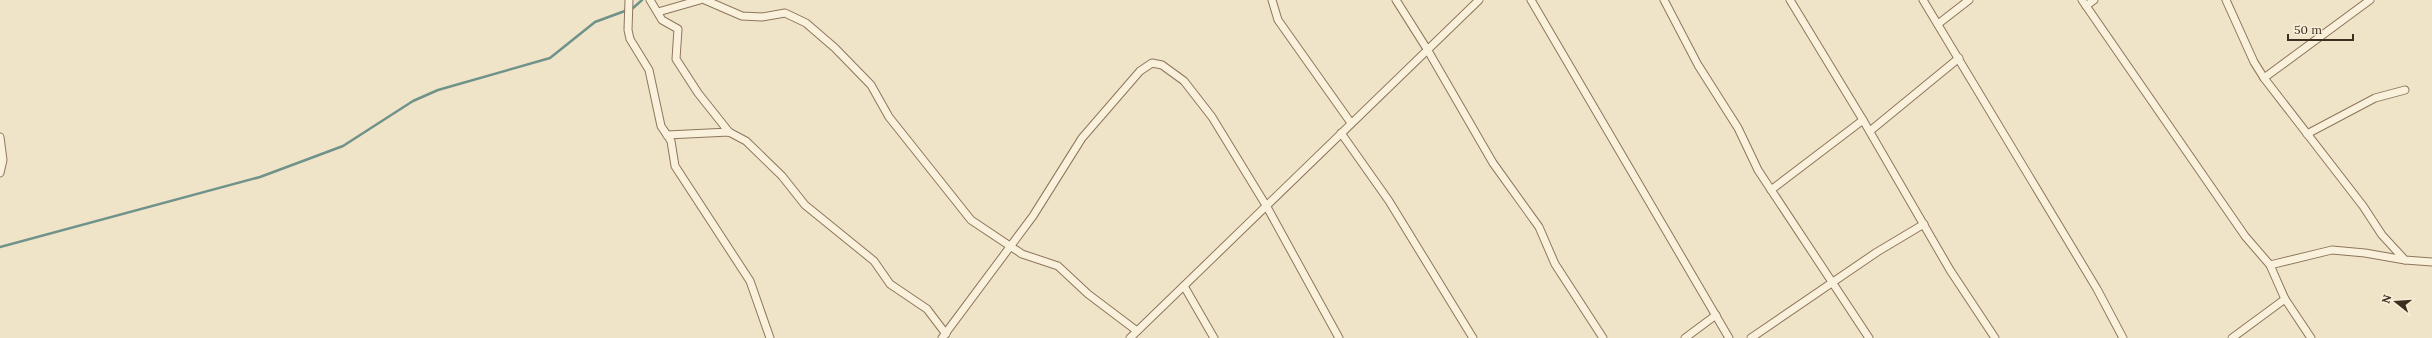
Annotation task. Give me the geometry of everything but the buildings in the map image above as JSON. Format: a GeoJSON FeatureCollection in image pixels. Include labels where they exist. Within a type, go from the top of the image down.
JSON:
{"type":"FeatureCollection","features":[{"type":"Feature","properties":{"kind":"street"},"geometry":{"type":"LineString","coordinates":[[629,0],[628,30],[630,39],[647,66],[661,126],[671,141],[677,170],[750,281],[770,338]]}},
{"type":"Feature","properties":{"kind":"street"},"geometry":{"type":"LineString","coordinates":[[650,0],[662,20],[678,29],[676,59],[698,93],[729,132],[746,141],[782,176],[805,205],[869,256],[890,284],[927,309],[944,336],[1011,248],[1082,138],[1140,71],[1152,63],[1162,65],[1190,88],[1212,117],[1267,207],[1339,338]]}},
{"type":"Feature","properties":{"kind":"street"},"geometry":{"type":"LineString","coordinates":[[658,12],[700,0]]}},
{"type":"Feature","properties":{"kind":"street"},"geometry":{"type":"LineString","coordinates":[[705,0],[742,16],[762,17],[785,13],[806,23],[835,48],[871,85],[889,117],[971,220],[1011,248],[1026,256],[1058,266],[1088,294],[1137,331]]}},
{"type":"Feature","properties":{"kind":"street"},"geometry":{"type":"LineString","coordinates":[[1272,0],[1278,20],[1351,123]]}},
{"type":"Feature","properties":{"kind":"street"},"geometry":{"type":"LineString","coordinates":[[1396,0],[1427,48],[1493,163],[1539,227],[1555,264],[1603,338]]}},
{"type":"Feature","properties":{"kind":"street"},"geometry":{"type":"LineString","coordinates":[[1130,338],[1267,207],[1427,48],[1479,0]]}},
{"type":"Feature","properties":{"kind":"street"},"geometry":{"type":"LineString","coordinates":[[1532,0],[1729,338]]}},
{"type":"Feature","properties":{"kind":"street"},"geometry":{"type":"LineString","coordinates":[[1664,0],[1695,60],[1738,128],[1752,160],[1770,190],[1869,338]]}},
{"type":"Feature","properties":{"kind":"street"},"geometry":{"type":"LineString","coordinates":[[1790,0],[1870,131],[1924,224],[1995,338]]}},
{"type":"Feature","properties":{"kind":"street"},"geometry":{"type":"LineString","coordinates":[[1923,0],[2093,282],[2123,338]]}},
{"type":"Feature","properties":{"kind":"street"},"geometry":{"type":"LineString","coordinates":[[1938,24],[1969,0]]}},
{"type":"Feature","properties":{"kind":"street"},"geometry":{"type":"LineString","coordinates":[[2094,0],[2084,3],[2245,236],[2270,265],[2285,299],[2311,338]]}},
{"type":"Feature","properties":{"kind":"street"},"geometry":{"type":"LineString","coordinates":[[2226,0],[2254,62],[2264,78],[2363,206],[2385,239],[2405,260]]}},
{"type":"Feature","properties":{"kind":"street"},"geometry":{"type":"LineString","coordinates":[[2264,78],[2370,0]]}},
{"type":"Feature","properties":{"kind":"street"},"geometry":{"type":"LineString","coordinates":[[1870,131],[1959,58]]}},
{"type":"Feature","properties":{"kind":"street"},"geometry":{"type":"LineString","coordinates":[[2307,134],[2375,98],[2405,90]]}},
{"type":"Feature","properties":{"kind":"street"},"geometry":{"type":"LineString","coordinates":[[1770,190],[1863,120]]}},
{"type":"Feature","properties":{"kind":"street"},"geometry":{"type":"LineString","coordinates":[[667,135],[729,132]]}},
{"type":"Feature","properties":{"kind":"street"},"geometry":{"type":"LineString","coordinates":[[1341,133],[1389,201],[1473,338]]}},
{"type":"Feature","properties":{"kind":"street"},"geometry":{"type":"LineString","coordinates":[[0,138],[3,160],[0,173]]}},
{"type":"Feature","properties":{"kind":"street"},"geometry":{"type":"LineString","coordinates":[[1751,338],[1878,252],[1924,224]]}},
{"type":"Feature","properties":{"kind":"street"},"geometry":{"type":"LineString","coordinates":[[2270,265],[2332,250],[2365,253],[2405,260],[2432,262]]}},
{"type":"Feature","properties":{"kind":"street"},"geometry":{"type":"LineString","coordinates":[[1184,286],[1214,338]]}},
{"type":"Feature","properties":{"kind":"street"},"geometry":{"type":"LineString","coordinates":[[2232,338],[2285,299]]}},
{"type":"Feature","properties":{"kind":"street"},"geometry":{"type":"LineString","coordinates":[[1684,338],[1716,315]]}},
{"type":"Feature","properties":{"kind":"waterway"},"geometry":{"type":"LineString","coordinates":[[0,247],[260,177],[343,146],[413,101],[438,90],[550,58],[595,22],[633,8],[642,0]]}}]}
